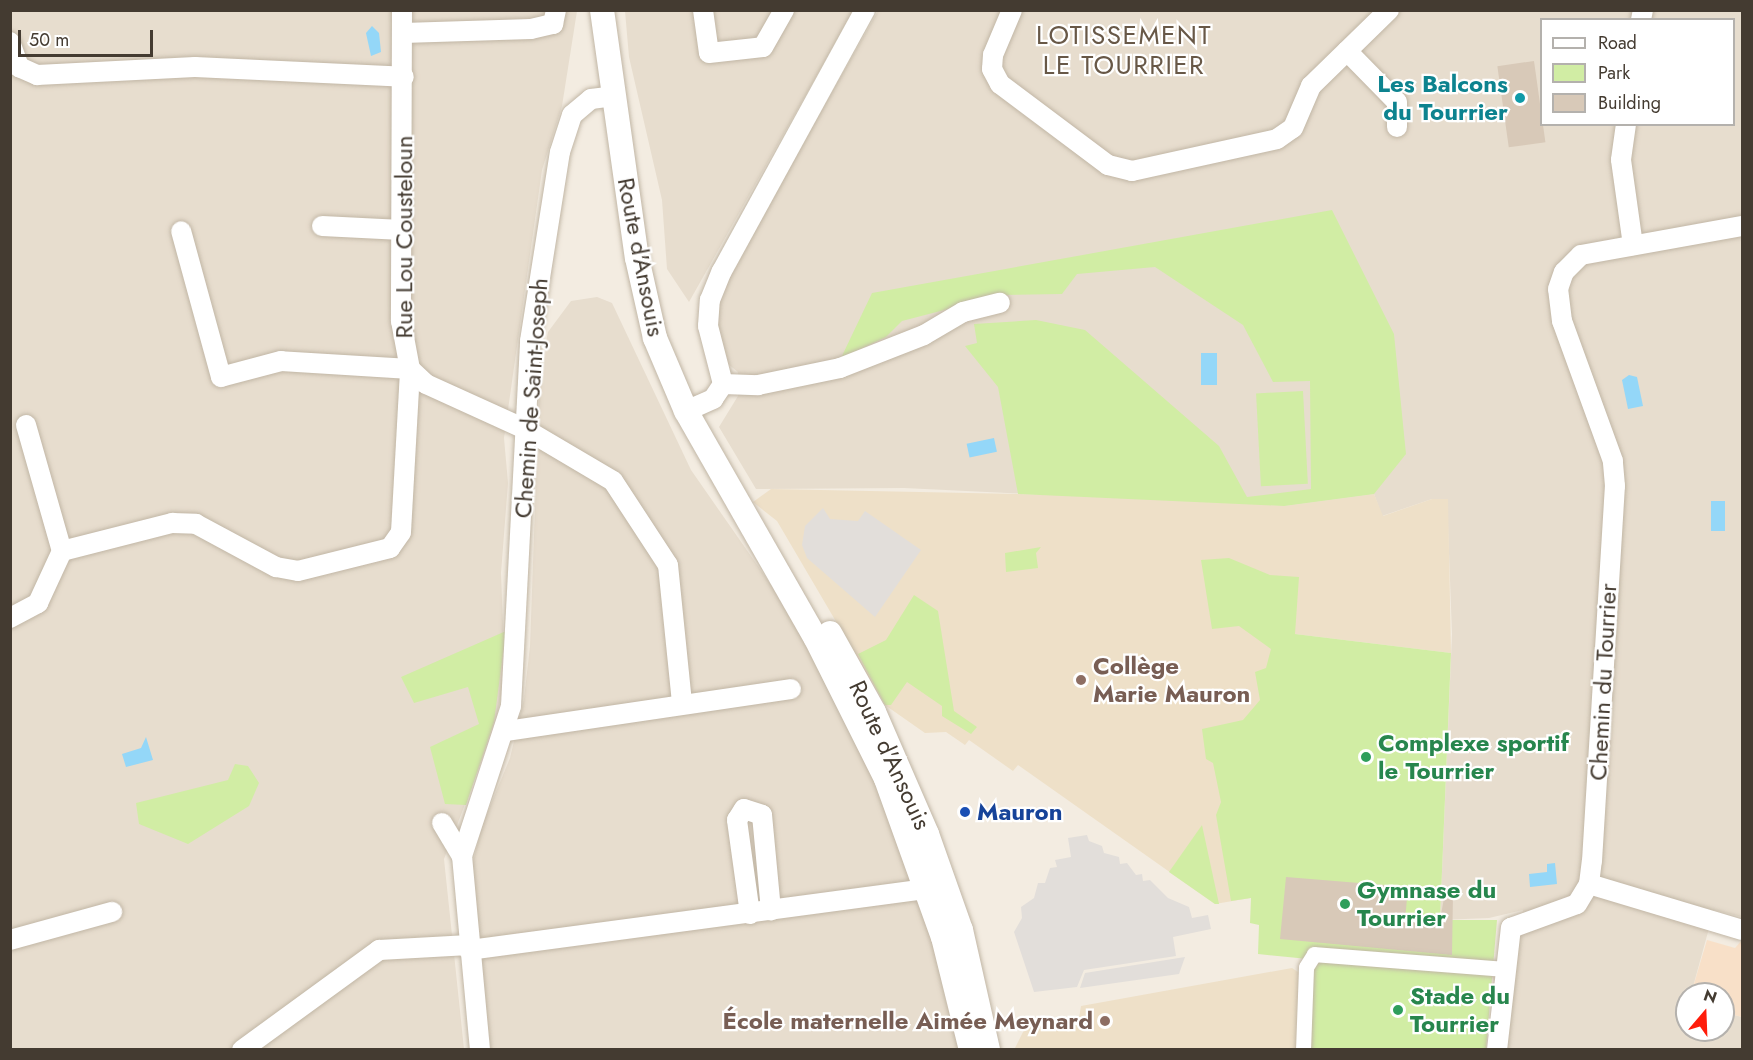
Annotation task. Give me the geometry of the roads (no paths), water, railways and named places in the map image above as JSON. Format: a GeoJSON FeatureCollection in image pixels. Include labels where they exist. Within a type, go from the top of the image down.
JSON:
{"type":"FeatureCollection","features":[{"type":"Feature","properties":{"kind":"street","name":"Rue Lou Cousteloun"},"geometry":{"type":"LineString","coordinates":[[402,10],[404,77],[401,321],[410,369],[426,384],[525,429],[613,481],[668,565],[682,704]]}},
{"type":"Feature","properties":{"kind":"street"},"geometry":{"type":"LineString","coordinates":[[403,33],[531,29],[553,24],[556,10]]}},
{"type":"Feature","properties":{"kind":"street","name":"Route d'Ansouis"},"geometry":{"type":"LineString","coordinates":[[602,10],[645,300],[655,338],[686,411],[893,774],[961,930],[988,1050]]}},
{"type":"Feature","properties":{"kind":"street"},"geometry":{"type":"LineString","coordinates":[[703,10],[710,53],[763,47],[784,10]]}},
{"type":"Feature","properties":{"kind":"street"},"geometry":{"type":"LineString","coordinates":[[686,411],[713,399],[723,384],[708,326],[710,300],[865,10]]}},
{"type":"Feature","properties":{"kind":"street"},"geometry":{"type":"LineString","coordinates":[[1012,10],[993,55],[992,69],[1000,84],[1108,165],[1132,171],[1277,139],[1293,128],[1311,86],[1389,10]]}},
{"type":"Feature","properties":{"kind":"street"},"geometry":{"type":"LineString","coordinates":[[10,42],[20,67],[38,75],[195,67],[404,77]]}},
{"type":"Feature","properties":{"kind":"street"},"geometry":{"type":"LineString","coordinates":[[1347,51],[1397,102],[1397,127]]}},
{"type":"Feature","properties":{"kind":"street","name":"Chemin de Saint-Joseph"},"geometry":{"type":"LineString","coordinates":[[462,856],[507,731],[518,629],[530,341],[560,152],[579,106],[614,96]]}},
{"type":"Feature","properties":{"kind":"street"},"geometry":{"type":"LineString","coordinates":[[1626,126],[1621,160],[1633,246],[1743,226]]}},
{"type":"Feature","properties":{"kind":"street"},"geometry":{"type":"LineString","coordinates":[[322,226],[402,230]]}},
{"type":"Feature","properties":{"kind":"street"},"geometry":{"type":"LineString","coordinates":[[62,551],[172,523],[196,524],[276,567],[298,571],[390,548],[403,523],[410,369],[281,361],[221,378],[181,231]]}},
{"type":"Feature","properties":{"kind":"street","name":"Chemin du Tourrier"},"geometry":{"type":"LineString","coordinates":[[1589,884],[1615,486],[1613,461],[1562,321],[1558,289],[1564,272],[1581,255],[1633,246]]}},
{"type":"Feature","properties":{"kind":"street"},"geometry":{"type":"LineString","coordinates":[[723,384],[758,386],[840,368],[924,335],[963,312],[1000,303]]}},
{"type":"Feature","properties":{"kind":"street"},"geometry":{"type":"LineString","coordinates":[[10,618],[38,603],[62,551],[26,425]]}},
{"type":"Feature","properties":{"kind":"street"},"geometry":{"type":"LineString","coordinates":[[507,731],[791,689]]}},
{"type":"Feature","properties":{"kind":"street","name":"Route d'Ansouis"},"geometry":{"type":"LineString","coordinates":[[893,774],[928,889],[971,1050]]}},
{"type":"Feature","properties":{"kind":"street"},"geometry":{"type":"LineString","coordinates":[[750,914],[737,820],[744,809],[762,815],[771,911]]}},
{"type":"Feature","properties":{"kind":"street"},"geometry":{"type":"LineString","coordinates":[[442,823],[462,856],[480,1050]]}},
{"type":"Feature","properties":{"kind":"street"},"geometry":{"type":"LineString","coordinates":[[1497,1050],[1504,969],[1511,928],[1577,904],[1589,884],[1743,930]]}},
{"type":"Feature","properties":{"kind":"street"},"geometry":{"type":"LineString","coordinates":[[242,1050],[379,950],[469,947],[750,914],[928,889]]}},
{"type":"Feature","properties":{"kind":"street"},"geometry":{"type":"LineString","coordinates":[[10,940],[112,912]]}},
{"type":"Feature","properties":{"kind":"street"},"geometry":{"type":"LineString","coordinates":[[1303,1050],[1306,967],[1314,954],[1504,969]]}},
{"type":"Feature","properties":{"kind":"water"},"geometry":{"type":"Polygon","coordinates":[[[372,26],[379,33],[381,52],[371,56],[366,33],[372,26]]]}},
{"type":"Feature","properties":{"kind":"water"},"geometry":{"type":"Polygon","coordinates":[[[1201,353],[1217,353],[1217,385],[1201,385],[1201,353]]]}},
{"type":"Feature","properties":{"kind":"water"},"geometry":{"type":"Polygon","coordinates":[[[1629,375],[1637,377],[1643,406],[1628,409],[1622,380],[1629,375]]]}},
{"type":"Feature","properties":{"kind":"water"},"geometry":{"type":"Polygon","coordinates":[[[994,438],[997,452],[970,458],[967,444],[994,438]]]}},
{"type":"Feature","properties":{"kind":"water"},"geometry":{"type":"Polygon","coordinates":[[[1711,501],[1725,501],[1725,531],[1711,531],[1711,501]]]}},
{"type":"Feature","properties":{"kind":"water"},"geometry":{"type":"Polygon","coordinates":[[[146,737],[153,760],[126,767],[122,754],[141,748],[146,737]]]}},
{"type":"Feature","properties":{"kind":"water"},"geometry":{"type":"Polygon","coordinates":[[[1555,863],[1557,884],[1530,887],[1529,874],[1547,872],[1547,864],[1555,863]]]}},
{"type":"Feature","properties":{"kind":"place","name":"Les Balcons du Tourrier"},"geometry":{"type":"Point","coordinates":[1520,98]}},
{"type":"Feature","properties":{"kind":"place","name":"Collège Marie Mauron"},"geometry":{"type":"Point","coordinates":[1081,680]}},
{"type":"Feature","properties":{"kind":"place","name":"Complexe sportif le Tourrier"},"geometry":{"type":"Point","coordinates":[1366,757]}},
{"type":"Feature","properties":{"kind":"place","name":"Mauron"},"geometry":{"type":"Point","coordinates":[965,812]}},
{"type":"Feature","properties":{"kind":"place","name":"Gymnase du Tourrier"},"geometry":{"type":"Point","coordinates":[1345,904]}},
{"type":"Feature","properties":{"kind":"place","name":"Stade du Tourrier"},"geometry":{"type":"Point","coordinates":[1398,1010]}},
{"type":"Feature","properties":{"kind":"place","name":"École maternelle Aimée Meynard"},"geometry":{"type":"Point","coordinates":[1105,1021]}},
{"type":"Feature","properties":{"kind":"district","name":"LOTISSEMENT LE TOURRIER"},"geometry":{"type":"Point","coordinates":[1124,51]}}]}
